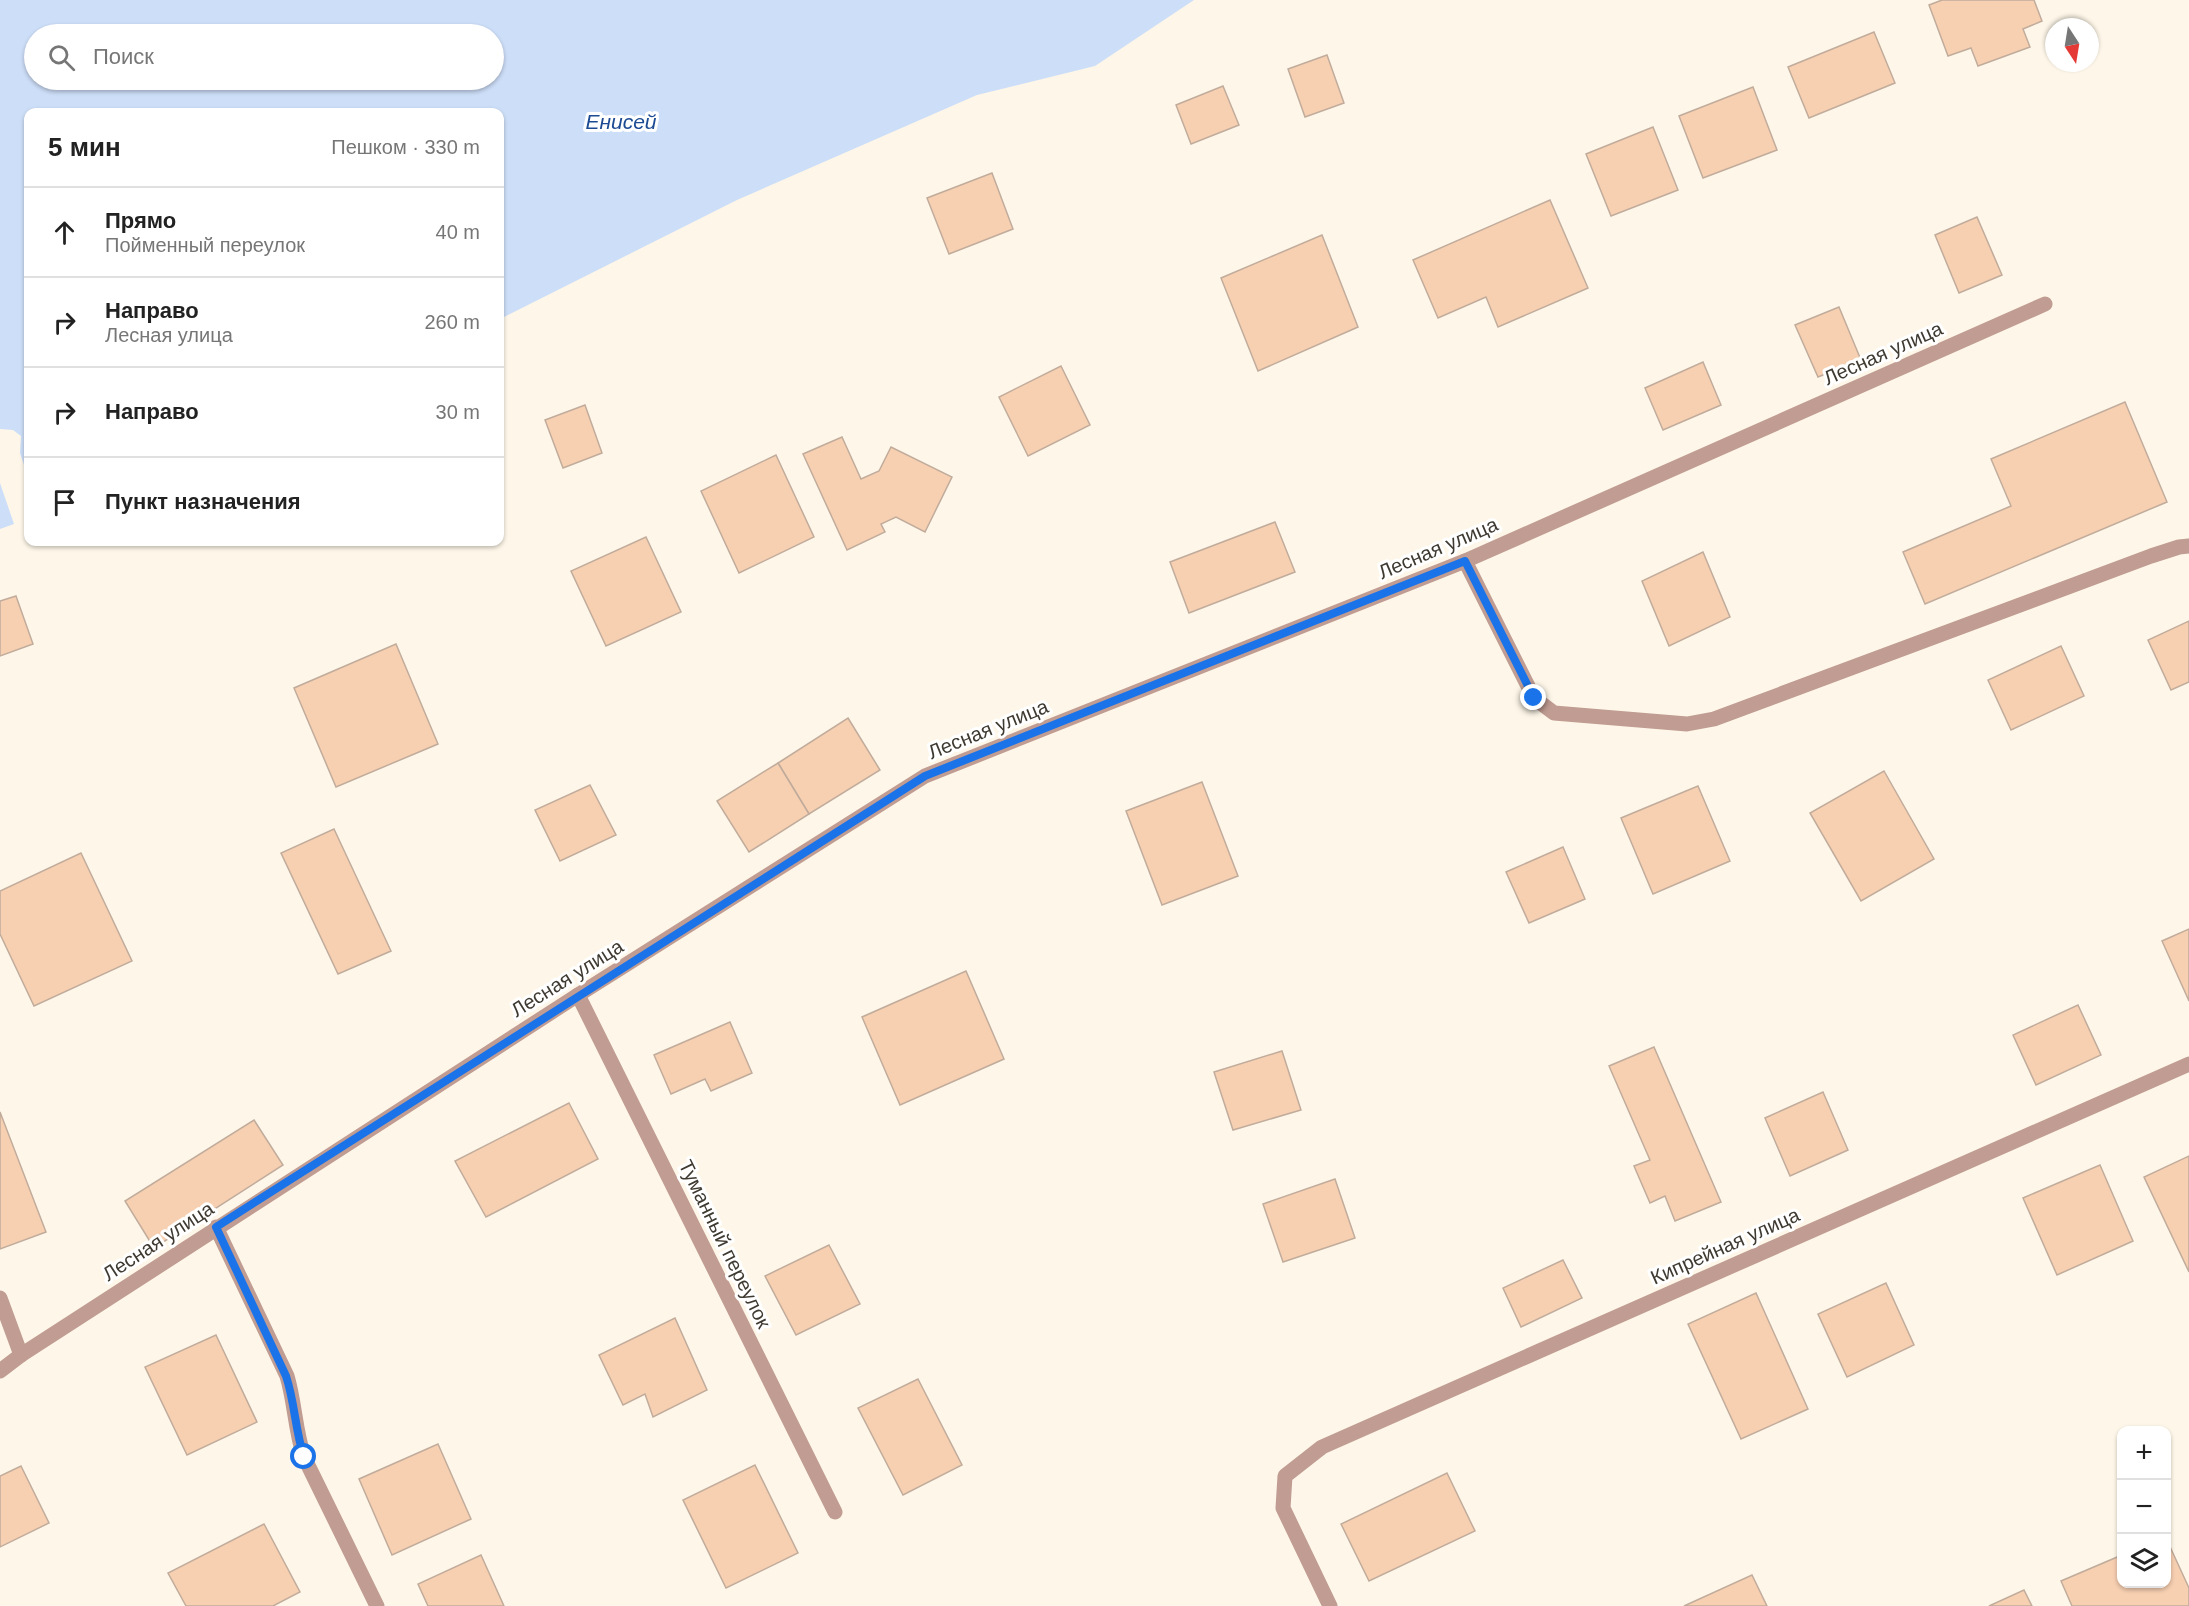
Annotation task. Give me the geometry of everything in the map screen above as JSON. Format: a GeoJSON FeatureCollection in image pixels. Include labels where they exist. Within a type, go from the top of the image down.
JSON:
{"type":"FeatureCollection","features":[{"type":"Feature","properties":{"kind":"street","name":"Лесная улица"},"geometry":{"type":"LineString","coordinates":[[0,1371],[216,1227],[925,776],[1465,561],[2045,304]]}},
{"type":"Feature","properties":{"kind":"street"},"geometry":{"type":"LineString","coordinates":[[1465,561],[1534,698],[1554,713],[1687,724],[1714,719],[2151,556],[2189,546]]}},
{"type":"Feature","properties":{"kind":"street","name":"Туманный переулок"},"geometry":{"type":"LineString","coordinates":[[578,995],[835,1512]]}},
{"type":"Feature","properties":{"kind":"street","name":"Кипрейная улица"},"geometry":{"type":"LineString","coordinates":[[1330,1606],[1283,1508],[1285,1476],[1323,1447],[2189,1064]]}},
{"type":"Feature","properties":{"kind":"street"},"geometry":{"type":"LineString","coordinates":[[216,1227],[286,1376],[292,1394],[297,1436],[304,1457],[377,1606]]}},
{"type":"Feature","properties":{"kind":"street"},"geometry":{"type":"LineString","coordinates":[[0,1298],[21,1355]]}},
{"type":"Feature","properties":{"kind":"water","name":"Енисей"},"geometry":{"type":"Polygon","coordinates":[[[0,0],[1194,0],[1095,66],[977,95],[737,200],[504,317],[504,108],[24,108],[24,465],[20,453],[21,436],[13,430],[0,429],[0,0]]]}},
{"type":"Feature","properties":{"kind":"water"},"geometry":{"type":"Polygon","coordinates":[[[0,483],[14,524],[0,529],[0,483]]]}},
{"type":"Feature","properties":{"kind":"building"},"geometry":{"type":"Polygon","coordinates":[[[1942,0],[2034,0],[2042,21],[2023,29],[2030,47],[1978,66],[1971,48],[1948,56],[1929,5],[1942,0]]]}},
{"type":"Feature","properties":{"kind":"building"},"geometry":{"type":"Polygon","coordinates":[[[1874,32],[1895,83],[1809,118],[1788,67],[1874,32]]]}},
{"type":"Feature","properties":{"kind":"building"},"geometry":{"type":"Polygon","coordinates":[[[1327,55],[1344,103],[1305,117],[1288,69],[1327,55]]]}},
{"type":"Feature","properties":{"kind":"building"},"geometry":{"type":"Polygon","coordinates":[[[1223,86],[1239,125],[1191,144],[1176,105],[1223,86]]]}},
{"type":"Feature","properties":{"kind":"building"},"geometry":{"type":"Polygon","coordinates":[[[1753,87],[1777,150],[1703,178],[1679,116],[1753,87]]]}},
{"type":"Feature","properties":{"kind":"building"},"geometry":{"type":"Polygon","coordinates":[[[1653,127],[1678,190],[1611,216],[1586,154],[1653,127]]]}},
{"type":"Feature","properties":{"kind":"building"},"geometry":{"type":"Polygon","coordinates":[[[992,173],[1013,229],[949,254],[927,198],[992,173]]]}},
{"type":"Feature","properties":{"kind":"building"},"geometry":{"type":"Polygon","coordinates":[[[1550,200],[1588,288],[1498,327],[1486,297],[1438,318],[1413,260],[1550,200]]]}},
{"type":"Feature","properties":{"kind":"building"},"geometry":{"type":"Polygon","coordinates":[[[1977,217],[2002,275],[1959,293],[1935,235],[1977,217]]]}},
{"type":"Feature","properties":{"kind":"building"},"geometry":{"type":"Polygon","coordinates":[[[1322,235],[1358,327],[1258,371],[1221,278],[1322,235]]]}},
{"type":"Feature","properties":{"kind":"building"},"geometry":{"type":"Polygon","coordinates":[[[1839,307],[1861,360],[1818,377],[1795,325],[1839,307]]]}},
{"type":"Feature","properties":{"kind":"building"},"geometry":{"type":"Polygon","coordinates":[[[1703,362],[1721,405],[1663,430],[1645,388],[1703,362]]]}},
{"type":"Feature","properties":{"kind":"building"},"geometry":{"type":"Polygon","coordinates":[[[1061,366],[1090,425],[1028,456],[999,397],[1061,366]]]}},
{"type":"Feature","properties":{"kind":"building"},"geometry":{"type":"Polygon","coordinates":[[[2125,402],[2167,502],[1925,604],[1903,552],[2011,506],[1991,459],[2125,402]]]}},
{"type":"Feature","properties":{"kind":"building"},"geometry":{"type":"Polygon","coordinates":[[[585,405],[602,453],[563,468],[545,420],[585,405]]]}},
{"type":"Feature","properties":{"kind":"building"},"geometry":{"type":"Polygon","coordinates":[[[842,437],[861,479],[879,471],[891,447],[952,477],[925,532],[896,517],[881,524],[885,532],[847,550],[803,454],[842,437]]]}},
{"type":"Feature","properties":{"kind":"building"},"geometry":{"type":"Polygon","coordinates":[[[776,455],[814,537],[739,573],[701,491],[776,455]]]}},
{"type":"Feature","properties":{"kind":"building"},"geometry":{"type":"Polygon","coordinates":[[[1275,522],[1295,572],[1189,613],[1170,562],[1275,522]]]}},
{"type":"Feature","properties":{"kind":"building"},"geometry":{"type":"Polygon","coordinates":[[[646,537],[681,612],[606,646],[571,571],[646,537]]]}},
{"type":"Feature","properties":{"kind":"building"},"geometry":{"type":"Polygon","coordinates":[[[1703,552],[1730,617],[1669,646],[1642,581],[1703,552]]]}},
{"type":"Feature","properties":{"kind":"building"},"geometry":{"type":"Polygon","coordinates":[[[16,596],[33,644],[0,656],[0,601],[16,596]]]}},
{"type":"Feature","properties":{"kind":"building"},"geometry":{"type":"Polygon","coordinates":[[[2189,621],[2189,682],[2171,690],[2148,640],[2189,621]]]}},
{"type":"Feature","properties":{"kind":"building"},"geometry":{"type":"Polygon","coordinates":[[[396,644],[438,744],[336,787],[294,688],[396,644]]]}},
{"type":"Feature","properties":{"kind":"building"},"geometry":{"type":"Polygon","coordinates":[[[2061,646],[2084,696],[2011,730],[1988,680],[2061,646]]]}},
{"type":"Feature","properties":{"kind":"building"},"geometry":{"type":"Polygon","coordinates":[[[848,718],[880,770],[809,814],[778,763],[848,718]]]}},
{"type":"Feature","properties":{"kind":"building"},"geometry":{"type":"Polygon","coordinates":[[[778,763],[809,814],[749,852],[717,801],[778,763]]]}},
{"type":"Feature","properties":{"kind":"building"},"geometry":{"type":"Polygon","coordinates":[[[1884,771],[1934,859],[1861,901],[1810,813],[1884,771]]]}},
{"type":"Feature","properties":{"kind":"building"},"geometry":{"type":"Polygon","coordinates":[[[1202,782],[1238,876],[1162,905],[1126,811],[1202,782]]]}},
{"type":"Feature","properties":{"kind":"building"},"geometry":{"type":"Polygon","coordinates":[[[590,785],[616,835],[560,861],[535,810],[590,785]]]}},
{"type":"Feature","properties":{"kind":"building"},"geometry":{"type":"Polygon","coordinates":[[[1698,786],[1730,861],[1653,894],[1621,818],[1698,786]]]}},
{"type":"Feature","properties":{"kind":"building"},"geometry":{"type":"Polygon","coordinates":[[[334,829],[391,951],[338,974],[281,853],[334,829]]]}},
{"type":"Feature","properties":{"kind":"building"},"geometry":{"type":"Polygon","coordinates":[[[1563,847],[1585,899],[1529,923],[1506,872],[1563,847]]]}},
{"type":"Feature","properties":{"kind":"building"},"geometry":{"type":"Polygon","coordinates":[[[81,853],[132,961],[34,1006],[0,934],[0,891],[81,853]]]}},
{"type":"Feature","properties":{"kind":"building"},"geometry":{"type":"Polygon","coordinates":[[[2189,929],[2189,1001],[2162,941],[2189,929]]]}},
{"type":"Feature","properties":{"kind":"building"},"geometry":{"type":"Polygon","coordinates":[[[966,971],[1004,1059],[900,1105],[862,1017],[966,971]]]}},
{"type":"Feature","properties":{"kind":"building"},"geometry":{"type":"Polygon","coordinates":[[[2078,1005],[2101,1055],[2036,1085],[2013,1035],[2078,1005]]]}},
{"type":"Feature","properties":{"kind":"building"},"geometry":{"type":"Polygon","coordinates":[[[730,1022],[752,1073],[711,1091],[705,1079],[671,1094],[654,1055],[730,1022]]]}},
{"type":"Feature","properties":{"kind":"building"},"geometry":{"type":"Polygon","coordinates":[[[1654,1047],[1721,1202],[1675,1221],[1665,1196],[1650,1203],[1634,1166],[1650,1160],[1609,1066],[1654,1047]]]}},
{"type":"Feature","properties":{"kind":"building"},"geometry":{"type":"Polygon","coordinates":[[[1282,1051],[1301,1110],[1233,1130],[1214,1072],[1282,1051]]]}},
{"type":"Feature","properties":{"kind":"building"},"geometry":{"type":"Polygon","coordinates":[[[1823,1092],[1848,1150],[1790,1176],[1765,1118],[1823,1092]]]}},
{"type":"Feature","properties":{"kind":"building"},"geometry":{"type":"Polygon","coordinates":[[[569,1103],[598,1159],[486,1217],[455,1161],[569,1103]]]}},
{"type":"Feature","properties":{"kind":"building"},"geometry":{"type":"Polygon","coordinates":[[[0,1112],[46,1232],[0,1249],[0,1112]]]}},
{"type":"Feature","properties":{"kind":"building"},"geometry":{"type":"Polygon","coordinates":[[[254,1120],[283,1165],[154,1248],[125,1201],[254,1120]]]}},
{"type":"Feature","properties":{"kind":"building"},"geometry":{"type":"Polygon","coordinates":[[[2189,1156],[2189,1272],[2144,1177],[2189,1156]]]}},
{"type":"Feature","properties":{"kind":"building"},"geometry":{"type":"Polygon","coordinates":[[[2100,1165],[2133,1241],[2057,1275],[2023,1198],[2100,1165]]]}},
{"type":"Feature","properties":{"kind":"building"},"geometry":{"type":"Polygon","coordinates":[[[1335,1179],[1355,1238],[1283,1262],[1263,1204],[1335,1179]]]}},
{"type":"Feature","properties":{"kind":"building"},"geometry":{"type":"Polygon","coordinates":[[[829,1245],[860,1304],[796,1335],[765,1276],[829,1245]]]}},
{"type":"Feature","properties":{"kind":"building"},"geometry":{"type":"Polygon","coordinates":[[[1563,1260],[1582,1298],[1521,1327],[1503,1288],[1563,1260]]]}},
{"type":"Feature","properties":{"kind":"building"},"geometry":{"type":"Polygon","coordinates":[[[1886,1283],[1914,1345],[1847,1377],[1818,1314],[1886,1283]]]}},
{"type":"Feature","properties":{"kind":"building"},"geometry":{"type":"Polygon","coordinates":[[[1756,1293],[1808,1409],[1741,1439],[1688,1324],[1756,1293]]]}},
{"type":"Feature","properties":{"kind":"building"},"geometry":{"type":"Polygon","coordinates":[[[675,1318],[707,1390],[653,1417],[645,1394],[623,1405],[599,1355],[675,1318]]]}},
{"type":"Feature","properties":{"kind":"building"},"geometry":{"type":"Polygon","coordinates":[[[216,1335],[257,1422],[187,1455],[145,1367],[216,1335]]]}},
{"type":"Feature","properties":{"kind":"building"},"geometry":{"type":"Polygon","coordinates":[[[918,1379],[962,1465],[903,1495],[858,1408],[918,1379]]]}},
{"type":"Feature","properties":{"kind":"building"},"geometry":{"type":"Polygon","coordinates":[[[438,1444],[471,1519],[392,1555],[359,1479],[438,1444]]]}},
{"type":"Feature","properties":{"kind":"building"},"geometry":{"type":"Polygon","coordinates":[[[755,1465],[798,1553],[726,1588],[683,1500],[755,1465]]]}},
{"type":"Feature","properties":{"kind":"building"},"geometry":{"type":"Polygon","coordinates":[[[21,1466],[49,1523],[0,1547],[0,1476],[21,1466]]]}},
{"type":"Feature","properties":{"kind":"building"},"geometry":{"type":"Polygon","coordinates":[[[1447,1473],[1475,1531],[1369,1581],[1341,1524],[1447,1473]]]}},
{"type":"Feature","properties":{"kind":"building"},"geometry":{"type":"Polygon","coordinates":[[[264,1524],[300,1592],[273,1606],[186,1606],[168,1573],[264,1524]]]}},
{"type":"Feature","properties":{"kind":"building"},"geometry":{"type":"Polygon","coordinates":[[[2171,1549],[2189,1588],[2189,1606],[2072,1606],[2061,1581],[2117,1557],[2117,1588],[2171,1588],[2171,1549]]]}},
{"type":"Feature","properties":{"kind":"building"},"geometry":{"type":"Polygon","coordinates":[[[481,1555],[504,1606],[428,1606],[418,1584],[481,1555]]]}},
{"type":"Feature","properties":{"kind":"building"},"geometry":{"type":"Polygon","coordinates":[[[1752,1575],[1767,1606],[1684,1606],[1752,1575]]]}},
{"type":"Feature","properties":{"kind":"building"},"geometry":{"type":"Polygon","coordinates":[[[2024,1590],[2032,1606],[1989,1606],[2024,1590]]]}},
{"type":"Feature","properties":{"kind":"route"},"geometry":{"type":"LineString","coordinates":[[304,1457],[297,1436],[292,1394],[286,1376],[216,1227],[925,776],[1465,561],[1534,698]]}}]}
